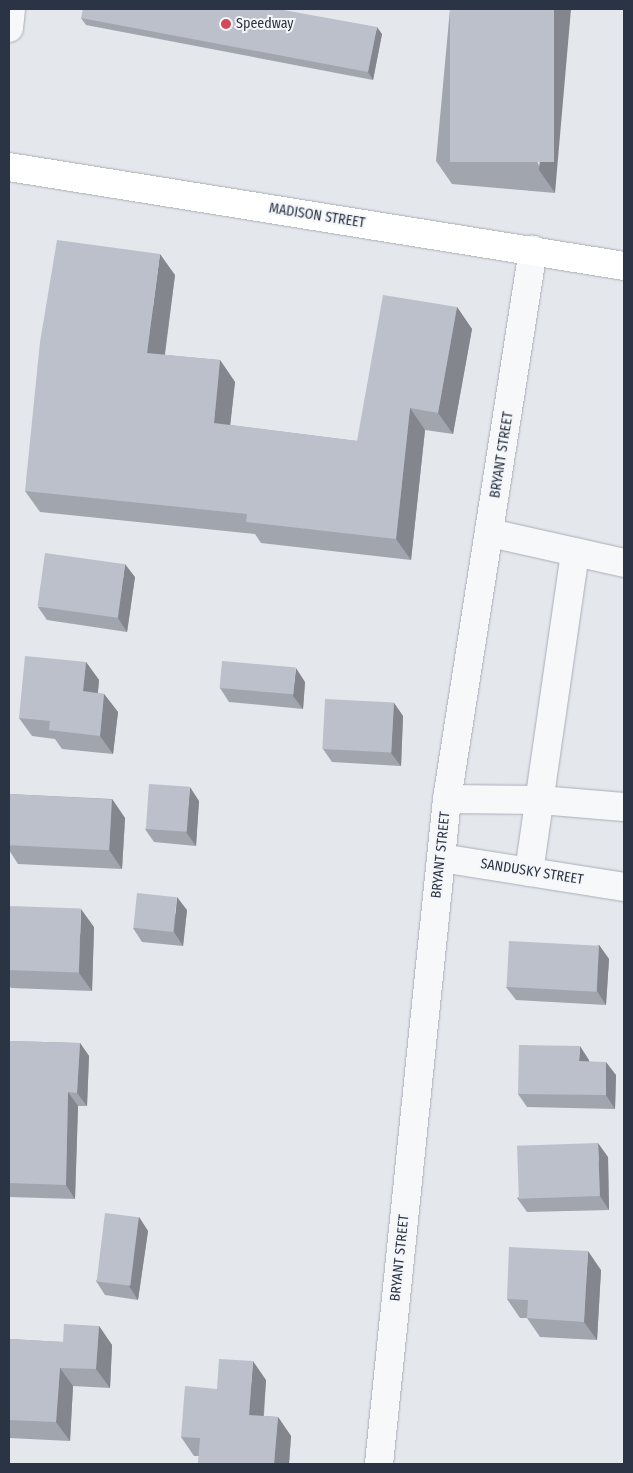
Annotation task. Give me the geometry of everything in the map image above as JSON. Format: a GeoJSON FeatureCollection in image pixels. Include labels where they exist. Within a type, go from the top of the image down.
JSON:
{"type":"FeatureCollection","features":[{"type":"Feature","properties":{"kind":"main road","name":"MADISON STREET"},"geometry":{"type":"LineString","coordinates":[[9,167],[624,266]]}},
{"type":"Feature","properties":{"kind":"street"},"geometry":{"type":"LineString","coordinates":[[9,28],[11,9]]}},
{"type":"Feature","properties":{"kind":"street","name":"BRYANT STREET"},"geometry":{"type":"LineString","coordinates":[[379,1464],[447,799],[533,250]]}},
{"type":"Feature","properties":{"kind":"street"},"geometry":{"type":"LineString","coordinates":[[490,533],[624,563]]}},
{"type":"Feature","properties":{"kind":"street"},"geometry":{"type":"LineString","coordinates":[[529,872],[576,552]]}},
{"type":"Feature","properties":{"kind":"street"},"geometry":{"type":"LineString","coordinates":[[447,799],[540,800],[624,807]]}},
{"type":"Feature","properties":{"kind":"street","name":"SANDUSKY STREET"},"geometry":{"type":"LineString","coordinates":[[441,858],[624,887]]}},
{"type":"Feature","properties":{"kind":"building"},"geometry":{"type":"Polygon","coordinates":[[[83,9],[278,9],[377,27],[368,72],[81,18],[83,9]]]}},
{"type":"Feature","properties":{"kind":"building"},"geometry":{"type":"Polygon","coordinates":[[[450,9],[554,9],[554,162],[450,162],[450,9]]]}},
{"type":"Feature","properties":{"kind":"building"},"geometry":{"type":"Polygon","coordinates":[[[57,240],[160,254],[147,353],[220,360],[214,423],[357,441],[383,295],[457,307],[438,413],[410,408],[396,539],[246,522],[247,514],[25,491],[40,342],[57,240]]]}},
{"type":"Feature","properties":{"kind":"building"},"geometry":{"type":"Polygon","coordinates":[[[45,553],[125,564],[118,618],[37,606],[45,553]]]}},
{"type":"Feature","properties":{"kind":"building"},"geometry":{"type":"Polygon","coordinates":[[[25,656],[86,662],[83,691],[104,694],[100,736],[49,730],[50,721],[19,718],[25,656]]]}},
{"type":"Feature","properties":{"kind":"building"},"geometry":{"type":"Polygon","coordinates":[[[222,661],[296,667],[293,694],[220,688],[222,661]]]}},
{"type":"Feature","properties":{"kind":"building"},"geometry":{"type":"Polygon","coordinates":[[[325,699],[394,703],[391,753],[322,749],[325,699]]]}},
{"type":"Feature","properties":{"kind":"building"},"geometry":{"type":"Polygon","coordinates":[[[149,784],[190,787],[187,832],[146,829],[149,784]]]}},
{"type":"Feature","properties":{"kind":"building"},"geometry":{"type":"Polygon","coordinates":[[[9,794],[112,799],[109,850],[9,845],[9,794]]]}},
{"type":"Feature","properties":{"kind":"building"},"geometry":{"type":"Polygon","coordinates":[[[137,893],[177,897],[173,932],[133,928],[137,893]]]}},
{"type":"Feature","properties":{"kind":"building"},"geometry":{"type":"Polygon","coordinates":[[[9,906],[81,909],[79,972],[9,970],[9,906]]]}},
{"type":"Feature","properties":{"kind":"building"},"geometry":{"type":"Polygon","coordinates":[[[509,941],[599,946],[596,992],[507,987],[509,941]]]}},
{"type":"Feature","properties":{"kind":"building"},"geometry":{"type":"Polygon","coordinates":[[[9,1041],[80,1043],[77,1093],[68,1092],[66,1185],[9,1183],[9,1041]]]}},
{"type":"Feature","properties":{"kind":"building"},"geometry":{"type":"Polygon","coordinates":[[[519,1045],[580,1046],[579,1061],[606,1062],[606,1095],[518,1094],[519,1045]]]}},
{"type":"Feature","properties":{"kind":"building"},"geometry":{"type":"Polygon","coordinates":[[[598,1143],[600,1196],[519,1199],[517,1146],[598,1143]]]}},
{"type":"Feature","properties":{"kind":"building"},"geometry":{"type":"Polygon","coordinates":[[[105,1213],[139,1217],[130,1286],[97,1281],[105,1213]]]}},
{"type":"Feature","properties":{"kind":"building"},"geometry":{"type":"Polygon","coordinates":[[[509,1247],[588,1251],[584,1322],[527,1318],[528,1300],[507,1299],[509,1247]]]}},
{"type":"Feature","properties":{"kind":"building"},"geometry":{"type":"Polygon","coordinates":[[[64,1324],[99,1326],[96,1369],[60,1368],[56,1422],[9,1420],[9,1339],[63,1342],[64,1324]]]}},
{"type":"Feature","properties":{"kind":"building"},"geometry":{"type":"Polygon","coordinates":[[[219,1359],[253,1361],[249,1415],[278,1417],[274,1464],[198,1464],[200,1438],[181,1437],[185,1386],[217,1389],[219,1359]]]}},
{"type":"Feature","properties":{"kind":"place","name":"Speedway"},"geometry":{"type":"Point","coordinates":[226,24]}}]}
